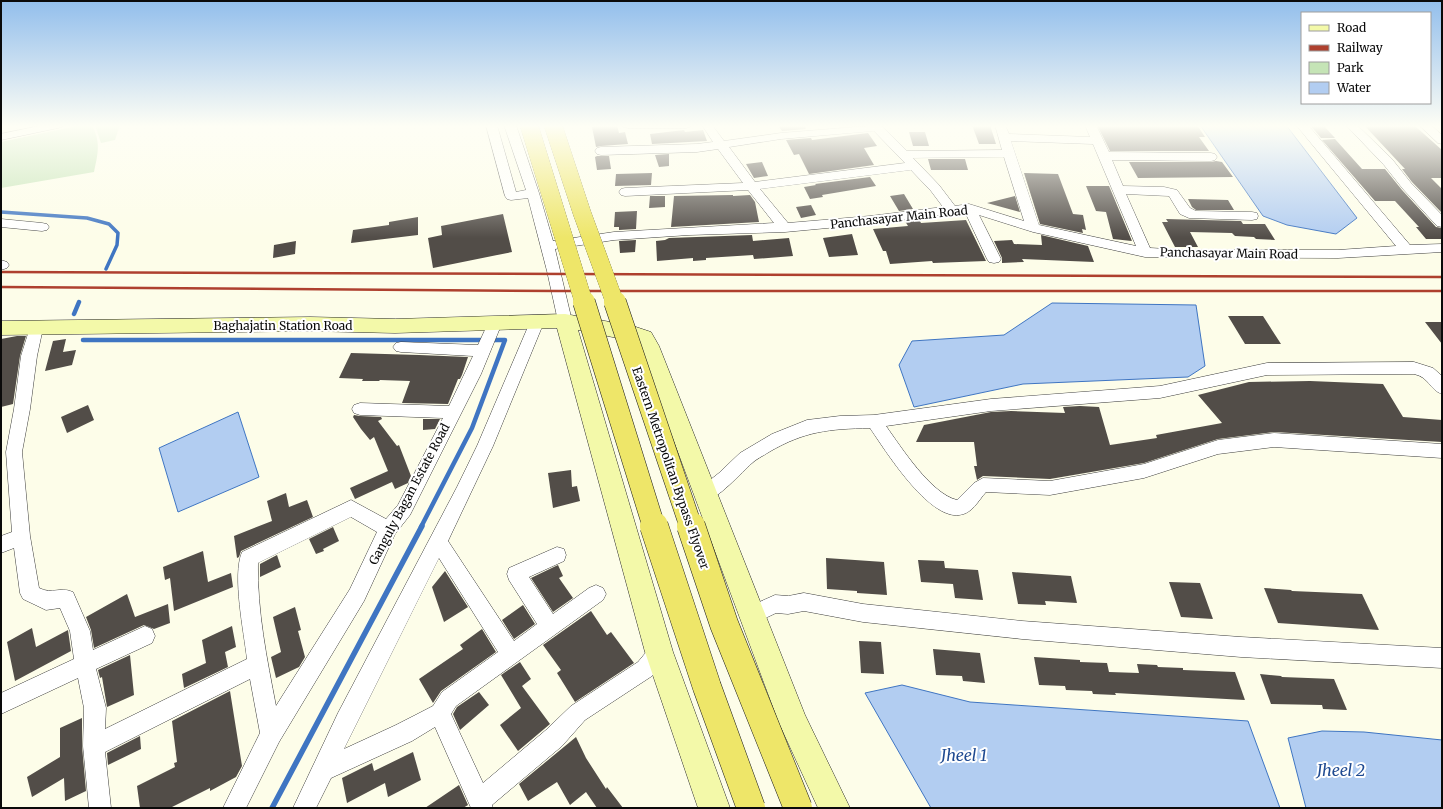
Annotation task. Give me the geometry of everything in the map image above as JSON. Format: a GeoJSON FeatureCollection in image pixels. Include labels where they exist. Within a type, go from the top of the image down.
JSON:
{"type":"FeatureCollection","features":[{"type":"Feature","properties":{"kind":"main road"},"geometry":{"type":"LineString","coordinates":[[541,163],[639,482],[705,679],[751,808]]}},
{"type":"Feature","properties":{"kind":"main road","name":"Eastern Metropolitan Bypass Flyover"},"geometry":{"type":"LineString","coordinates":[[565,163],[582,213],[609,285],[724,624],[798,808]]}},
{"type":"Feature","properties":{"kind":"street"},"geometry":{"type":"LineString","coordinates":[[502,163],[511,196],[533,193]]}},
{"type":"Feature","properties":{"kind":"street"},"geometry":{"type":"LineString","coordinates":[[523,163],[548,246],[556,275],[565,321],[659,652],[714,808]]}},
{"type":"Feature","properties":{"kind":"street"},"geometry":{"type":"LineString","coordinates":[[734,163],[785,228]]}},
{"type":"Feature","properties":{"kind":"street"},"geometry":{"type":"LineString","coordinates":[[911,163],[951,209]]}},
{"type":"Feature","properties":{"kind":"street"},"geometry":{"type":"LineString","coordinates":[[1012,163],[1033,228]]}},
{"type":"Feature","properties":{"kind":"street"},"geometry":{"type":"LineString","coordinates":[[1108,163],[1145,253]]}},
{"type":"Feature","properties":{"kind":"street"},"geometry":{"type":"LineString","coordinates":[[1333,163],[1406,250]]}},
{"type":"Feature","properties":{"kind":"street"},"geometry":{"type":"LineString","coordinates":[[1389,163],[1407,186],[1442,223]]}},
{"type":"Feature","properties":{"kind":"street"},"geometry":{"type":"LineString","coordinates":[[625,192],[752,186],[914,166]]}},
{"type":"Feature","properties":{"kind":"street"},"geometry":{"type":"LineString","coordinates":[[1118,190],[1164,191],[1173,193],[1185,211],[1194,215],[1252,216]]}},
{"type":"Feature","properties":{"kind":"street"},"geometry":{"type":"LineString","coordinates":[[969,208],[994,258]]}},
{"type":"Feature","properties":{"kind":"street","name":"Panchasayar Main Road"},"geometry":{"type":"LineString","coordinates":[[548,246],[614,236],[689,231],[785,228],[870,220],[969,208],[1033,228],[1145,253],[1338,254],[1442,248]]}},
{"type":"Feature","properties":{"kind":"street"},"geometry":{"type":"LineString","coordinates":[[1,223],[42,227]]}},
{"type":"Feature","properties":{"kind":"street","name":"Baghajatin Station Road"},"geometry":{"type":"LineString","coordinates":[[1,328],[310,324],[395,326],[488,338],[537,322],[565,321],[633,333],[644,337],[649,346],[706,493]]}},
{"type":"Feature","properties":{"kind":"street"},"geometry":{"type":"LineString","coordinates":[[304,808],[346,720],[382,654],[486,446],[537,322]]}},
{"type":"Feature","properties":{"kind":"street"},"geometry":{"type":"LineString","coordinates":[[36,328],[29,356],[22,409],[14,452],[21,536],[30,593],[46,600],[66,598],[80,631],[85,664],[95,708],[94,746],[100,808]]}},
{"type":"Feature","properties":{"kind":"street"},"geometry":{"type":"LineString","coordinates":[[401,347],[488,338]]}},
{"type":"Feature","properties":{"kind":"street","name":"Ganguly Bagan Estate Road"},"geometry":{"type":"LineString","coordinates":[[234,808],[271,734],[357,595],[388,529],[404,510],[473,374],[488,338]]}},
{"type":"Feature","properties":{"kind":"street"},"geometry":{"type":"LineString","coordinates":[[834,808],[794,723],[706,493],[725,478],[746,458],[778,439],[808,427],[840,422],[874,421],[991,405],[1160,392],[1267,369],[1414,368],[1424,370],[1433,375],[1442,388]]}},
{"type":"Feature","properties":{"kind":"street"},"geometry":{"type":"LineString","coordinates":[[360,409],[454,412]]}},
{"type":"Feature","properties":{"kind":"street"},"geometry":{"type":"LineString","coordinates":[[874,421],[917,481],[948,506],[957,508],[966,504],[977,489],[984,485],[1050,488],[1144,471],[1218,447],[1237,444],[1274,440],[1292,440],[1442,451]]}},
{"type":"Feature","properties":{"kind":"street"},"geometry":{"type":"LineString","coordinates":[[271,734],[258,664],[248,590],[249,558],[351,508],[388,529]]}},
{"type":"Feature","properties":{"kind":"street"},"geometry":{"type":"LineString","coordinates":[[1,545],[21,536]]}},
{"type":"Feature","properties":{"kind":"street"},"geometry":{"type":"LineString","coordinates":[[438,541],[511,655]]}},
{"type":"Feature","properties":{"kind":"street"},"geometry":{"type":"LineString","coordinates":[[550,627],[516,574],[557,555]]}},
{"type":"Feature","properties":{"kind":"street"},"geometry":{"type":"LineString","coordinates":[[323,770],[404,733],[440,713],[449,699],[596,594]]}},
{"type":"Feature","properties":{"kind":"street"},"geometry":{"type":"LineString","coordinates":[[753,615],[775,604],[788,605],[804,602],[886,616],[1022,630],[1241,647],[1442,658]]}},
{"type":"Feature","properties":{"kind":"street"},"geometry":{"type":"LineString","coordinates":[[1,704],[145,636]]}},
{"type":"Feature","properties":{"kind":"street"},"geometry":{"type":"LineString","coordinates":[[440,713],[480,805],[554,738],[578,713],[644,669],[659,652]]}},
{"type":"Feature","properties":{"kind":"street"},"geometry":{"type":"LineString","coordinates":[[94,746],[258,664]]}},
{"type":"Feature","properties":{"kind":"green space"},"geometry":{"type":"Polygon","coordinates":[[[1,163],[96,163],[94,172],[1,188],[1,163]]]}},
{"type":"Feature","properties":{"kind":"water"},"geometry":{"type":"Polygon","coordinates":[[[1226,163],[1315,163],[1357,218],[1336,234],[1287,225],[1263,216],[1226,163]]]}},
{"type":"Feature","properties":{"kind":"water"},"geometry":{"type":"Polygon","coordinates":[[[1052,303],[1196,305],[1205,366],[1188,377],[1023,384],[914,407],[899,365],[912,341],[1004,335],[1052,303]]]}},
{"type":"Feature","properties":{"kind":"water"},"geometry":{"type":"Polygon","coordinates":[[[238,412],[259,477],[178,512],[159,448],[238,412]]]}},
{"type":"Feature","properties":{"kind":"water","name":"Jheel 1"},"geometry":{"type":"Polygon","coordinates":[[[902,685],[970,702],[1248,721],[1280,808],[931,808],[865,693],[902,685]]]}},
{"type":"Feature","properties":{"kind":"water","name":"Jheel 2"},"geometry":{"type":"Polygon","coordinates":[[[1322,731],[1364,732],[1442,740],[1442,808],[1306,808],[1288,738],[1322,731]]]}},
{"type":"Feature","properties":{"kind":"building"},"geometry":{"type":"Polygon","coordinates":[[[596,163],[610,163],[611,169],[597,170],[596,163]]]}},
{"type":"Feature","properties":{"kind":"building"},"geometry":{"type":"Polygon","coordinates":[[[658,163],[669,163],[669,166],[659,167],[658,163]]]}},
{"type":"Feature","properties":{"kind":"building"},"geometry":{"type":"Polygon","coordinates":[[[762,163],[768,176],[754,178],[746,164],[762,163]]]}},
{"type":"Feature","properties":{"kind":"building"},"geometry":{"type":"Polygon","coordinates":[[[803,163],[873,163],[874,165],[809,174],[803,163]]]}},
{"type":"Feature","properties":{"kind":"building"},"geometry":{"type":"Polygon","coordinates":[[[929,163],[966,163],[968,170],[931,170],[929,163]]]}},
{"type":"Feature","properties":{"kind":"building"},"geometry":{"type":"Polygon","coordinates":[[[1129,163],[1223,163],[1233,177],[1138,178],[1129,163]]]}},
{"type":"Feature","properties":{"kind":"building"},"geometry":{"type":"Polygon","coordinates":[[[1342,163],[1356,163],[1362,169],[1385,169],[1436,227],[1442,228],[1442,239],[1426,239],[1416,227],[1419,227],[1395,201],[1375,201],[1342,163]]]}},
{"type":"Feature","properties":{"kind":"building"},"geometry":{"type":"Polygon","coordinates":[[[1399,163],[1442,163],[1442,178],[1431,178],[1442,189],[1442,213],[1412,182],[1402,169],[1405,169],[1399,163]]]}},
{"type":"Feature","properties":{"kind":"building"},"geometry":{"type":"Polygon","coordinates":[[[652,173],[651,185],[615,186],[616,174],[652,173]]]}},
{"type":"Feature","properties":{"kind":"building"},"geometry":{"type":"Polygon","coordinates":[[[1024,173],[1058,174],[1073,214],[1083,215],[1086,230],[1082,229],[1083,233],[1040,224],[1024,173]]]}},
{"type":"Feature","properties":{"kind":"building"},"geometry":{"type":"Polygon","coordinates":[[[870,177],[876,186],[822,195],[823,197],[810,199],[804,187],[816,185],[815,184],[870,177]]]}},
{"type":"Feature","properties":{"kind":"building"},"geometry":{"type":"Polygon","coordinates":[[[1086,186],[1109,186],[1132,241],[1113,239],[1106,212],[1096,211],[1086,186]]]}},
{"type":"Feature","properties":{"kind":"building"},"geometry":{"type":"Polygon","coordinates":[[[904,194],[913,209],[899,211],[890,196],[904,194]]]}},
{"type":"Feature","properties":{"kind":"building"},"geometry":{"type":"Polygon","coordinates":[[[750,195],[755,202],[759,222],[671,227],[674,196],[750,195]]]}},
{"type":"Feature","properties":{"kind":"building"},"geometry":{"type":"Polygon","coordinates":[[[650,196],[665,196],[665,207],[649,208],[650,196]]]}},
{"type":"Feature","properties":{"kind":"building"},"geometry":{"type":"Polygon","coordinates":[[[1015,196],[1020,212],[987,203],[1015,196]]]}},
{"type":"Feature","properties":{"kind":"building"},"geometry":{"type":"Polygon","coordinates":[[[1188,199],[1228,200],[1234,210],[1196,210],[1192,207],[1188,199]]]}},
{"type":"Feature","properties":{"kind":"building"},"geometry":{"type":"Polygon","coordinates":[[[811,205],[816,215],[801,218],[796,207],[811,205]]]}},
{"type":"Feature","properties":{"kind":"building"},"geometry":{"type":"Polygon","coordinates":[[[637,211],[636,229],[619,230],[619,227],[614,227],[615,212],[637,211]]]}},
{"type":"Feature","properties":{"kind":"building"},"geometry":{"type":"Polygon","coordinates":[[[503,214],[512,252],[433,268],[428,238],[442,235],[441,226],[503,214]]]}},
{"type":"Feature","properties":{"kind":"building"},"geometry":{"type":"Polygon","coordinates":[[[418,217],[418,235],[351,243],[353,230],[389,225],[389,222],[418,217]]]}},
{"type":"Feature","properties":{"kind":"building"},"geometry":{"type":"Polygon","coordinates":[[[919,219],[921,223],[966,220],[986,261],[933,263],[932,261],[890,264],[886,251],[883,251],[873,229],[908,226],[905,221],[919,219]]]}},
{"type":"Feature","properties":{"kind":"building"},"geometry":{"type":"Polygon","coordinates":[[[1166,219],[1241,221],[1243,224],[1265,224],[1275,240],[1235,236],[1232,233],[1190,232],[1198,247],[1175,247],[1162,222],[1168,222],[1166,219]]]}},
{"type":"Feature","properties":{"kind":"building"},"geometry":{"type":"Polygon","coordinates":[[[852,234],[858,255],[829,257],[823,238],[852,234]]]}},
{"type":"Feature","properties":{"kind":"building"},"geometry":{"type":"Polygon","coordinates":[[[752,235],[753,241],[789,238],[793,256],[754,259],[753,255],[706,258],[706,260],[693,261],[693,258],[657,261],[656,241],[669,238],[752,235]]]}},
{"type":"Feature","properties":{"kind":"building"},"geometry":{"type":"Polygon","coordinates":[[[1041,235],[1088,246],[1094,262],[1022,259],[1024,262],[1002,263],[1002,258],[994,241],[1012,240],[1014,244],[1042,245],[1041,235]]]}},
{"type":"Feature","properties":{"kind":"building"},"geometry":{"type":"Polygon","coordinates":[[[636,240],[635,252],[620,253],[619,241],[636,240]]]}},
{"type":"Feature","properties":{"kind":"building"},"geometry":{"type":"Polygon","coordinates":[[[296,241],[295,254],[273,258],[274,245],[296,241]]]}},
{"type":"Feature","properties":{"kind":"building"},"geometry":{"type":"Polygon","coordinates":[[[1228,316],[1263,316],[1281,344],[1245,344],[1228,316]]]}},
{"type":"Feature","properties":{"kind":"building"},"geometry":{"type":"Polygon","coordinates":[[[1425,322],[1442,322],[1442,344],[1425,322]]]}},
{"type":"Feature","properties":{"kind":"building"},"geometry":{"type":"Polygon","coordinates":[[[26,336],[20,356],[13,404],[1,407],[1,339],[26,336]]]}},
{"type":"Feature","properties":{"kind":"building"},"geometry":{"type":"Polygon","coordinates":[[[66,339],[63,352],[76,350],[72,365],[45,371],[53,341],[66,339]]]}},
{"type":"Feature","properties":{"kind":"building"},"geometry":{"type":"Polygon","coordinates":[[[351,353],[468,357],[462,375],[460,379],[458,379],[448,404],[402,403],[410,381],[362,381],[363,379],[339,378],[351,353]]]}},
{"type":"Feature","properties":{"kind":"building"},"geometry":{"type":"Polygon","coordinates":[[[1310,381],[1383,384],[1403,417],[1442,420],[1442,442],[1274,432],[1218,439],[1144,463],[1050,479],[983,476],[977,480],[974,466],[977,466],[974,442],[916,442],[924,425],[991,412],[1011,411],[1065,413],[1063,407],[1080,406],[1099,407],[1110,445],[1157,438],[1156,435],[1222,423],[1198,395],[1249,382],[1310,381]]]}},
{"type":"Feature","properties":{"kind":"building"},"geometry":{"type":"Polygon","coordinates":[[[88,405],[94,420],[67,433],[61,417],[88,405]]]}},
{"type":"Feature","properties":{"kind":"building"},"geometry":{"type":"Polygon","coordinates":[[[354,415],[381,417],[382,419],[378,421],[397,446],[399,445],[411,476],[408,483],[395,489],[392,482],[355,499],[350,488],[388,471],[374,437],[370,440],[353,417],[354,415]]]}},
{"type":"Feature","properties":{"kind":"building"},"geometry":{"type":"Polygon","coordinates":[[[423,419],[440,419],[435,429],[423,430],[423,419]]]}},
{"type":"Feature","properties":{"kind":"building"},"geometry":{"type":"Polygon","coordinates":[[[571,470],[572,487],[577,486],[580,501],[553,508],[548,473],[571,470]]]}},
{"type":"Feature","properties":{"kind":"building"},"geometry":{"type":"Polygon","coordinates":[[[286,493],[289,507],[307,500],[313,517],[241,551],[239,557],[237,558],[234,536],[272,521],[267,501],[286,493]]]}},
{"type":"Feature","properties":{"kind":"building"},"geometry":{"type":"Polygon","coordinates":[[[333,527],[339,541],[323,549],[324,551],[316,554],[309,539],[333,527]]]}},
{"type":"Feature","properties":{"kind":"building"},"geometry":{"type":"Polygon","coordinates":[[[203,551],[208,582],[231,573],[233,587],[174,611],[170,578],[165,580],[163,567],[203,551]]]}},
{"type":"Feature","properties":{"kind":"building"},"geometry":{"type":"Polygon","coordinates":[[[277,555],[281,567],[260,577],[260,564],[277,555]]]}},
{"type":"Feature","properties":{"kind":"building"},"geometry":{"type":"Polygon","coordinates":[[[826,558],[884,562],[887,595],[827,589],[826,558]]]}},
{"type":"Feature","properties":{"kind":"building"},"geometry":{"type":"Polygon","coordinates":[[[918,560],[944,561],[945,568],[978,570],[983,600],[955,598],[953,584],[921,582],[918,560]]]}},
{"type":"Feature","properties":{"kind":"building"},"geometry":{"type":"Polygon","coordinates":[[[558,565],[563,576],[559,578],[573,598],[553,612],[531,578],[558,565]]]}},
{"type":"Feature","properties":{"kind":"building"},"geometry":{"type":"Polygon","coordinates":[[[445,571],[468,607],[444,622],[432,587],[445,571]]]}},
{"type":"Feature","properties":{"kind":"building"},"geometry":{"type":"Polygon","coordinates":[[[1012,572],[1071,576],[1077,603],[1045,601],[1046,605],[1018,604],[1012,572]]]}},
{"type":"Feature","properties":{"kind":"building"},"geometry":{"type":"Polygon","coordinates":[[[1169,582],[1200,583],[1213,619],[1181,617],[1169,582]]]}},
{"type":"Feature","properties":{"kind":"building"},"geometry":{"type":"Polygon","coordinates":[[[1264,588],[1292,591],[1362,594],[1379,630],[1278,623],[1264,588]]]}},
{"type":"Feature","properties":{"kind":"building"},"geometry":{"type":"Polygon","coordinates":[[[127,594],[135,617],[168,604],[170,623],[154,629],[144,625],[94,648],[91,630],[86,617],[127,594]]]}},
{"type":"Feature","properties":{"kind":"building"},"geometry":{"type":"Polygon","coordinates":[[[523,605],[535,624],[514,639],[502,620],[523,605]]]}},
{"type":"Feature","properties":{"kind":"building"},"geometry":{"type":"Polygon","coordinates":[[[295,607],[301,630],[298,631],[305,657],[299,667],[276,678],[271,657],[281,652],[273,617],[295,607]]]}},
{"type":"Feature","properties":{"kind":"building"},"geometry":{"type":"Polygon","coordinates":[[[591,611],[607,635],[611,632],[634,663],[575,702],[557,673],[561,670],[543,645],[591,611]]]}},
{"type":"Feature","properties":{"kind":"building"},"geometry":{"type":"Polygon","coordinates":[[[232,626],[236,647],[225,652],[228,667],[184,688],[182,674],[206,663],[202,640],[232,626]]]}},
{"type":"Feature","properties":{"kind":"building"},"geometry":{"type":"Polygon","coordinates":[[[32,628],[36,647],[68,630],[71,651],[15,681],[7,642],[32,628]]]}},
{"type":"Feature","properties":{"kind":"building"},"geometry":{"type":"Polygon","coordinates":[[[482,629],[496,652],[441,691],[433,703],[419,679],[463,649],[460,645],[482,629]]]}},
{"type":"Feature","properties":{"kind":"building"},"geometry":{"type":"Polygon","coordinates":[[[859,641],[881,642],[884,674],[861,673],[859,641]]]}},
{"type":"Feature","properties":{"kind":"building"},"geometry":{"type":"Polygon","coordinates":[[[933,649],[980,653],[985,683],[963,681],[962,676],[936,675],[933,649]]]}},
{"type":"Feature","properties":{"kind":"building"},"geometry":{"type":"Polygon","coordinates":[[[130,655],[134,695],[107,707],[102,677],[100,678],[98,670],[130,655]]]}},
{"type":"Feature","properties":{"kind":"building"},"geometry":{"type":"Polygon","coordinates":[[[1034,657],[1080,660],[1080,662],[1107,663],[1109,672],[1139,673],[1137,664],[1183,668],[1183,670],[1235,672],[1245,700],[1115,693],[1116,695],[1093,694],[1092,691],[1066,690],[1065,686],[1039,685],[1034,657]]]}},
{"type":"Feature","properties":{"kind":"building"},"geometry":{"type":"Polygon","coordinates":[[[520,662],[531,679],[522,686],[550,724],[518,751],[500,725],[521,708],[501,675],[520,662]]]}},
{"type":"Feature","properties":{"kind":"building"},"geometry":{"type":"Polygon","coordinates":[[[1260,674],[1282,677],[1334,679],[1347,710],[1323,709],[1322,705],[1271,704],[1260,674]]]}},
{"type":"Feature","properties":{"kind":"building"},"geometry":{"type":"Polygon","coordinates":[[[230,691],[242,766],[236,777],[210,791],[210,788],[170,808],[140,808],[137,786],[175,767],[174,763],[177,762],[172,721],[230,691]]]}},
{"type":"Feature","properties":{"kind":"building"},"geometry":{"type":"Polygon","coordinates":[[[479,692],[489,705],[460,730],[453,714],[457,707],[479,692]]]}},
{"type":"Feature","properties":{"kind":"building"},"geometry":{"type":"Polygon","coordinates":[[[82,718],[82,746],[86,791],[65,801],[64,778],[32,797],[27,777],[60,757],[60,728],[82,718]]]}},
{"type":"Feature","properties":{"kind":"building"},"geometry":{"type":"Polygon","coordinates":[[[140,736],[141,749],[108,765],[107,753],[140,736]]]}},
{"type":"Feature","properties":{"kind":"building"},"geometry":{"type":"Polygon","coordinates":[[[576,737],[586,758],[606,789],[607,787],[623,808],[597,808],[586,792],[570,805],[557,782],[528,801],[519,784],[576,737]]]}},
{"type":"Feature","properties":{"kind":"building"},"geometry":{"type":"Polygon","coordinates":[[[413,752],[421,780],[388,797],[385,783],[347,803],[342,778],[372,763],[374,771],[413,752]]]}},
{"type":"Feature","properties":{"kind":"building"},"geometry":{"type":"Polygon","coordinates":[[[459,785],[468,805],[463,808],[425,808],[459,785]]]}},
{"type":"Feature","properties":{"kind":"waterway"},"geometry":{"type":"LineString","coordinates":[[1,212],[87,218],[109,224],[118,233],[117,245],[106,269]]}},
{"type":"Feature","properties":{"kind":"waterway"},"geometry":{"type":"LineString","coordinates":[[74,314],[79,302]]}},
{"type":"Feature","properties":{"kind":"waterway"},"geometry":{"type":"LineString","coordinates":[[83,340],[505,340],[472,428],[421,527]]}},
{"type":"Feature","properties":{"kind":"waterway"},"geometry":{"type":"LineString","coordinates":[[272,808],[422,526]]}},
{"type":"Feature","properties":{"kind":"railway"},"geometry":{"type":"LineString","coordinates":[[1,272],[1442,277]]}},
{"type":"Feature","properties":{"kind":"railway"},"geometry":{"type":"LineString","coordinates":[[1,287],[559,291],[1442,291]]}}]}
